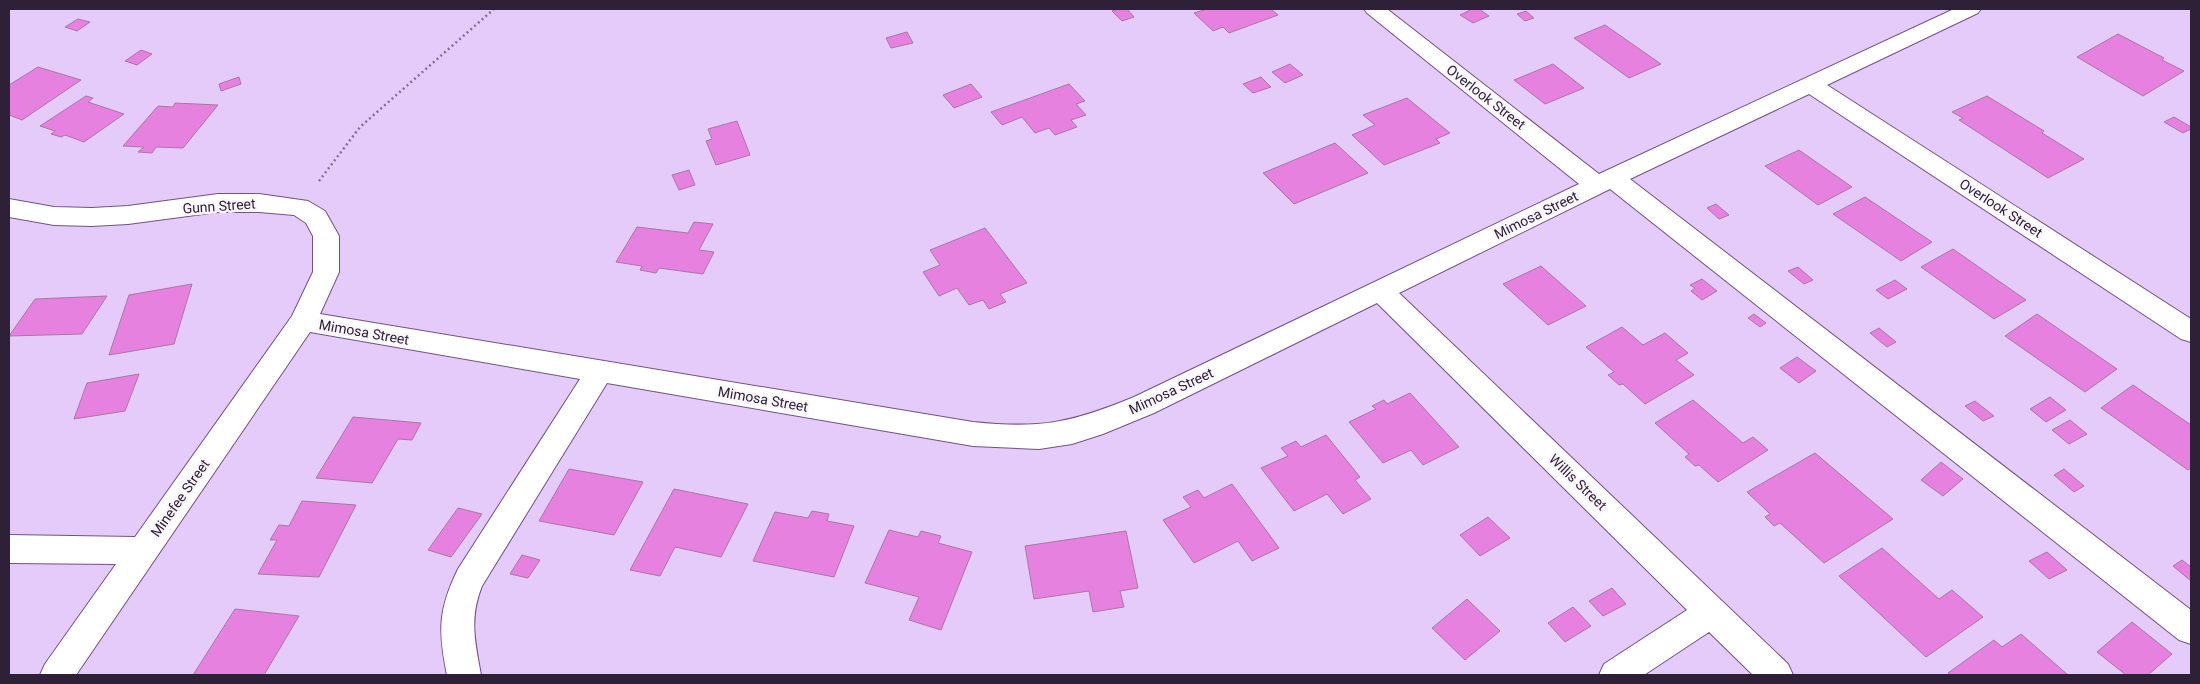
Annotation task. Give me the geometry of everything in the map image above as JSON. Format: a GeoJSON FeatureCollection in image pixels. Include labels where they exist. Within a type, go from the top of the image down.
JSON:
{"type":"FeatureCollection","features":[{"type":"Feature","properties":{"kind":"street","name":"Overlook Street"},"geometry":{"type":"LineString","coordinates":[[1374,9],[1605,181],[2191,629]]}},
{"type":"Feature","properties":{"kind":"street","name":"Mimosa Street"},"geometry":{"type":"LineString","coordinates":[[303,321],[973,434],[1017,438],[1060,435],[1104,422],[1144,405],[1605,181],[1971,9]]}},
{"type":"Feature","properties":{"kind":"street","name":"Overlook Street"},"geometry":{"type":"LineString","coordinates":[[1810,85],[2191,332]]}},
{"type":"Feature","properties":{"kind":"street","name":"Gunn Street"},"geometry":{"type":"LineString","coordinates":[[9,208],[54,216],[92,218],[218,203],[259,203],[299,207]]}},
{"type":"Feature","properties":{"kind":"street"},"geometry":{"type":"LineString","coordinates":[[299,207],[316,218],[326,236],[326,272],[303,321]]}},
{"type":"Feature","properties":{"kind":"street","name":"Willis Street"},"geometry":{"type":"LineString","coordinates":[[1380,290],[1776,675]]}},
{"type":"Feature","properties":{"kind":"street","name":"Minefee Street"},"geometry":{"type":"LineString","coordinates":[[57,675],[303,321]]}},
{"type":"Feature","properties":{"kind":"street"},"geometry":{"type":"LineString","coordinates":[[464,675],[456,636],[460,599],[469,578],[600,372]]}},
{"type":"Feature","properties":{"kind":"street"},"geometry":{"type":"LineString","coordinates":[[9,549],[143,551]]}},
{"type":"Feature","properties":{"kind":"street"},"geometry":{"type":"LineString","coordinates":[[1616,675],[1711,612]]}},
{"type":"Feature","properties":{"kind":"path"},"geometry":{"type":"LineString","coordinates":[[299,207],[360,127],[494,9]]}},
{"type":"Feature","properties":{"kind":"building"},"geometry":{"type":"Polygon","coordinates":[[[1127,9],[1134,17],[1122,21],[1112,11],[1127,9]]]}},
{"type":"Feature","properties":{"kind":"building"},"geometry":{"type":"Polygon","coordinates":[[[1207,9],[1271,9],[1278,15],[1229,33],[1223,27],[1213,31],[1194,13],[1207,9]]]}},
{"type":"Feature","properties":{"kind":"building"},"geometry":{"type":"Polygon","coordinates":[[[1472,9],[1479,9],[1489,16],[1473,23],[1460,15],[1472,9]]]}},
{"type":"Feature","properties":{"kind":"building"},"geometry":{"type":"Polygon","coordinates":[[[1526,11],[1534,18],[1525,21],[1517,14],[1526,11]]]}},
{"type":"Feature","properties":{"kind":"building"},"geometry":{"type":"Polygon","coordinates":[[[78,19],[90,22],[77,31],[65,27],[78,19]]]}},
{"type":"Feature","properties":{"kind":"building"},"geometry":{"type":"Polygon","coordinates":[[[1605,25],[1661,64],[1629,78],[1574,38],[1605,25]]]}},
{"type":"Feature","properties":{"kind":"building"},"geometry":{"type":"Polygon","coordinates":[[[907,32],[913,43],[891,48],[886,38],[907,32]]]}},
{"type":"Feature","properties":{"kind":"building"},"geometry":{"type":"Polygon","coordinates":[[[2118,34],[2164,58],[2162,60],[2184,71],[2143,96],[2077,57],[2118,34]]]}},
{"type":"Feature","properties":{"kind":"building"},"geometry":{"type":"Polygon","coordinates":[[[141,50],[152,54],[137,65],[125,61],[141,50]]]}},
{"type":"Feature","properties":{"kind":"building"},"geometry":{"type":"Polygon","coordinates":[[[1290,64],[1303,75],[1285,83],[1272,72],[1290,64]]]}},
{"type":"Feature","properties":{"kind":"building"},"geometry":{"type":"Polygon","coordinates":[[[1553,64],[1584,88],[1545,104],[1514,80],[1553,64]]]}},
{"type":"Feature","properties":{"kind":"building"},"geometry":{"type":"Polygon","coordinates":[[[38,67],[81,80],[22,120],[9,115],[9,85],[38,67]]]}},
{"type":"Feature","properties":{"kind":"building"},"geometry":{"type":"Polygon","coordinates":[[[239,77],[241,84],[221,91],[219,84],[239,77]]]}},
{"type":"Feature","properties":{"kind":"building"},"geometry":{"type":"Polygon","coordinates":[[[1261,77],[1271,87],[1253,93],[1243,84],[1261,77]]]}},
{"type":"Feature","properties":{"kind":"building"},"geometry":{"type":"Polygon","coordinates":[[[971,84],[982,97],[954,108],[943,95],[971,84]]]}},
{"type":"Feature","properties":{"kind":"building"},"geometry":{"type":"Polygon","coordinates":[[[1069,84],[1085,101],[1076,104],[1086,115],[1071,120],[1077,127],[1055,135],[1049,128],[1035,133],[1022,117],[1002,125],[991,112],[1069,84]]]}},
{"type":"Feature","properties":{"kind":"building"},"geometry":{"type":"Polygon","coordinates":[[[86,96],[93,98],[88,102],[124,114],[84,142],[65,135],[61,137],[51,134],[55,131],[40,126],[86,96]]]}},
{"type":"Feature","properties":{"kind":"building"},"geometry":{"type":"Polygon","coordinates":[[[1987,96],[2044,131],[2042,133],[2084,159],[2048,178],[1959,120],[1963,118],[1952,112],[1987,96]]]}},
{"type":"Feature","properties":{"kind":"building"},"geometry":{"type":"Polygon","coordinates":[[[1407,98],[1450,133],[1436,139],[1440,143],[1384,165],[1352,135],[1375,125],[1363,115],[1407,98]]]}},
{"type":"Feature","properties":{"kind":"building"},"geometry":{"type":"Polygon","coordinates":[[[175,103],[218,105],[183,148],[156,147],[152,153],[138,152],[144,147],[123,146],[158,106],[173,107],[175,103]]]}},
{"type":"Feature","properties":{"kind":"building"},"geometry":{"type":"Polygon","coordinates":[[[2174,117],[2191,127],[2191,129],[2183,133],[2164,122],[2174,117]]]}},
{"type":"Feature","properties":{"kind":"building"},"geometry":{"type":"Polygon","coordinates":[[[737,121],[750,155],[716,165],[706,141],[712,139],[708,129],[737,121]]]}},
{"type":"Feature","properties":{"kind":"building"},"geometry":{"type":"Polygon","coordinates":[[[1335,143],[1368,173],[1294,204],[1263,173],[1335,143]]]}},
{"type":"Feature","properties":{"kind":"building"},"geometry":{"type":"Polygon","coordinates":[[[1799,150],[1852,187],[1818,205],[1765,166],[1799,150]]]}},
{"type":"Feature","properties":{"kind":"building"},"geometry":{"type":"Polygon","coordinates":[[[689,170],[695,185],[679,190],[672,175],[689,170]]]}},
{"type":"Feature","properties":{"kind":"building"},"geometry":{"type":"Polygon","coordinates":[[[1865,197],[1932,242],[1901,261],[1833,214],[1865,197]]]}},
{"type":"Feature","properties":{"kind":"building"},"geometry":{"type":"Polygon","coordinates":[[[1716,204],[1729,215],[1719,219],[1707,208],[1716,204]]]}},
{"type":"Feature","properties":{"kind":"building"},"geometry":{"type":"Polygon","coordinates":[[[694,222],[713,224],[699,250],[714,252],[703,274],[659,268],[656,273],[640,270],[642,266],[616,262],[637,227],[688,233],[694,222]]]}},
{"type":"Feature","properties":{"kind":"building"},"geometry":{"type":"Polygon","coordinates":[[[985,228],[1027,283],[1000,294],[1006,302],[989,309],[983,300],[969,305],[957,288],[939,296],[923,272],[940,265],[930,250],[985,228]]]}},
{"type":"Feature","properties":{"kind":"building"},"geometry":{"type":"Polygon","coordinates":[[[1953,249],[2026,300],[1994,319],[1921,267],[1953,249]]]}},
{"type":"Feature","properties":{"kind":"building"},"geometry":{"type":"Polygon","coordinates":[[[1541,266],[1586,306],[1548,325],[1503,284],[1541,266]]]}},
{"type":"Feature","properties":{"kind":"building"},"geometry":{"type":"Polygon","coordinates":[[[1798,267],[1813,280],[1804,284],[1788,271],[1798,267]]]}},
{"type":"Feature","properties":{"kind":"building"},"geometry":{"type":"Polygon","coordinates":[[[1702,279],[1717,291],[1702,300],[1691,291],[1695,288],[1690,285],[1702,279]]]}},
{"type":"Feature","properties":{"kind":"building"},"geometry":{"type":"Polygon","coordinates":[[[1895,280],[1907,289],[1888,299],[1876,290],[1895,280]]]}},
{"type":"Feature","properties":{"kind":"building"},"geometry":{"type":"Polygon","coordinates":[[[192,284],[174,344],[109,355],[129,295],[192,284]]]}},
{"type":"Feature","properties":{"kind":"building"},"geometry":{"type":"Polygon","coordinates":[[[107,296],[82,334],[9,336],[35,299],[107,296]]]}},
{"type":"Feature","properties":{"kind":"building"},"geometry":{"type":"Polygon","coordinates":[[[1754,314],[1766,323],[1760,327],[1748,318],[1754,314]]]}},
{"type":"Feature","properties":{"kind":"building"},"geometry":{"type":"Polygon","coordinates":[[[2037,314],[2117,369],[2085,392],[2005,336],[2037,314]]]}},
{"type":"Feature","properties":{"kind":"building"},"geometry":{"type":"Polygon","coordinates":[[[1622,327],[1643,345],[1665,333],[1688,353],[1676,360],[1694,375],[1645,404],[1623,384],[1619,385],[1608,375],[1614,372],[1586,347],[1622,327]]]}},
{"type":"Feature","properties":{"kind":"building"},"geometry":{"type":"Polygon","coordinates":[[[1879,328],[1896,342],[1887,347],[1870,333],[1879,328]]]}},
{"type":"Feature","properties":{"kind":"building"},"geometry":{"type":"Polygon","coordinates":[[[1797,357],[1816,371],[1799,383],[1780,368],[1797,357]]]}},
{"type":"Feature","properties":{"kind":"building"},"geometry":{"type":"Polygon","coordinates":[[[139,374],[125,411],[74,419],[87,383],[139,374]]]}},
{"type":"Feature","properties":{"kind":"building"},"geometry":{"type":"Polygon","coordinates":[[[2133,385],[2191,425],[2191,468],[2188,470],[2101,408],[2133,385]]]}},
{"type":"Feature","properties":{"kind":"building"},"geometry":{"type":"Polygon","coordinates":[[[1410,393],[1459,447],[1423,465],[1411,450],[1383,463],[1349,422],[1376,409],[1372,406],[1384,400],[1387,404],[1410,393]]]}},
{"type":"Feature","properties":{"kind":"building"},"geometry":{"type":"Polygon","coordinates":[[[2050,397],[2066,410],[2046,422],[2030,409],[2050,397]]]}},
{"type":"Feature","properties":{"kind":"building"},"geometry":{"type":"Polygon","coordinates":[[[1693,400],[1743,443],[1753,437],[1768,450],[1718,482],[1699,465],[1695,466],[1685,457],[1689,454],[1655,423],[1693,400]]]}},
{"type":"Feature","properties":{"kind":"building"},"geometry":{"type":"Polygon","coordinates":[[[1975,401],[1994,416],[1983,421],[1965,406],[1975,401]]]}},
{"type":"Feature","properties":{"kind":"building"},"geometry":{"type":"Polygon","coordinates":[[[353,417],[421,423],[412,440],[398,439],[372,483],[316,478],[353,417]]]}},
{"type":"Feature","properties":{"kind":"building"},"geometry":{"type":"Polygon","coordinates":[[[2070,420],[2087,434],[2069,444],[2052,430],[2070,420]]]}},
{"type":"Feature","properties":{"kind":"building"},"geometry":{"type":"Polygon","coordinates":[[[1326,435],[1360,477],[1355,480],[1371,499],[1343,514],[1327,494],[1294,511],[1261,468],[1288,456],[1281,448],[1296,441],[1301,447],[1326,435]]]}},
{"type":"Feature","properties":{"kind":"building"},"geometry":{"type":"Polygon","coordinates":[[[1815,453],[1893,519],[1824,563],[1780,523],[1774,526],[1765,517],[1770,514],[1747,492],[1815,453]]]}},
{"type":"Feature","properties":{"kind":"building"},"geometry":{"type":"Polygon","coordinates":[[[1941,462],[1963,479],[1943,496],[1921,480],[1941,462]]]}},
{"type":"Feature","properties":{"kind":"building"},"geometry":{"type":"Polygon","coordinates":[[[569,469],[643,482],[614,535],[539,521],[569,469]]]}},
{"type":"Feature","properties":{"kind":"building"},"geometry":{"type":"Polygon","coordinates":[[[2064,469],[2084,486],[2074,492],[2054,475],[2064,469]]]}},
{"type":"Feature","properties":{"kind":"building"},"geometry":{"type":"Polygon","coordinates":[[[1232,484],[1279,548],[1252,561],[1238,541],[1194,563],[1163,520],[1191,507],[1183,497],[1198,490],[1204,498],[1232,484]]]}},
{"type":"Feature","properties":{"kind":"building"},"geometry":{"type":"Polygon","coordinates":[[[674,489],[748,504],[721,557],[675,547],[660,576],[630,570],[674,489]]]}},
{"type":"Feature","properties":{"kind":"building"},"geometry":{"type":"Polygon","coordinates":[[[302,501],[356,505],[319,577],[258,574],[277,540],[270,540],[279,525],[289,526],[302,501]]]}},
{"type":"Feature","properties":{"kind":"building"},"geometry":{"type":"Polygon","coordinates":[[[458,508],[482,514],[451,557],[428,550],[458,508]]]}},
{"type":"Feature","properties":{"kind":"building"},"geometry":{"type":"Polygon","coordinates":[[[812,511],[829,514],[827,521],[854,526],[834,577],[753,561],[775,512],[808,518],[812,511]]]}},
{"type":"Feature","properties":{"kind":"building"},"geometry":{"type":"Polygon","coordinates":[[[1488,517],[1510,538],[1480,556],[1460,535],[1488,517]]]}},
{"type":"Feature","properties":{"kind":"building"},"geometry":{"type":"Polygon","coordinates":[[[889,530],[918,537],[921,531],[941,536],[938,543],[972,552],[941,630],[909,620],[919,597],[865,583],[889,530]]]}},
{"type":"Feature","properties":{"kind":"building"},"geometry":{"type":"Polygon","coordinates":[[[1126,531],[1138,588],[1120,591],[1124,607],[1093,612],[1089,591],[1034,599],[1025,546],[1126,531]]]}},
{"type":"Feature","properties":{"kind":"building"},"geometry":{"type":"Polygon","coordinates":[[[1882,548],[1939,599],[1952,590],[1983,617],[1926,657],[1839,576],[1882,548]]]}},
{"type":"Feature","properties":{"kind":"building"},"geometry":{"type":"Polygon","coordinates":[[[2047,552],[2067,570],[2049,579],[2029,561],[2047,552]]]}},
{"type":"Feature","properties":{"kind":"building"},"geometry":{"type":"Polygon","coordinates":[[[522,555],[540,560],[528,578],[510,574],[522,555]]]}},
{"type":"Feature","properties":{"kind":"building"},"geometry":{"type":"Polygon","coordinates":[[[2182,560],[2191,567],[2191,581],[2173,566],[2182,560]]]}},
{"type":"Feature","properties":{"kind":"building"},"geometry":{"type":"Polygon","coordinates":[[[1612,588],[1626,604],[1603,616],[1589,601],[1612,588]]]}},
{"type":"Feature","properties":{"kind":"building"},"geometry":{"type":"Polygon","coordinates":[[[1467,599],[1500,631],[1465,660],[1432,628],[1467,599]]]}},
{"type":"Feature","properties":{"kind":"building"},"geometry":{"type":"Polygon","coordinates":[[[1573,607],[1591,626],[1565,642],[1548,623],[1573,607]]]}},
{"type":"Feature","properties":{"kind":"building"},"geometry":{"type":"Polygon","coordinates":[[[235,609],[299,616],[264,675],[193,675],[235,609]]]}},
{"type":"Feature","properties":{"kind":"building"},"geometry":{"type":"Polygon","coordinates":[[[2132,622],[2172,654],[2148,675],[2126,675],[2097,652],[2132,622]]]}},
{"type":"Feature","properties":{"kind":"building"},"geometry":{"type":"Polygon","coordinates":[[[2021,634],[2068,675],[1951,675],[1948,673],[1994,640],[2002,647],[2021,634]]]}}]}
